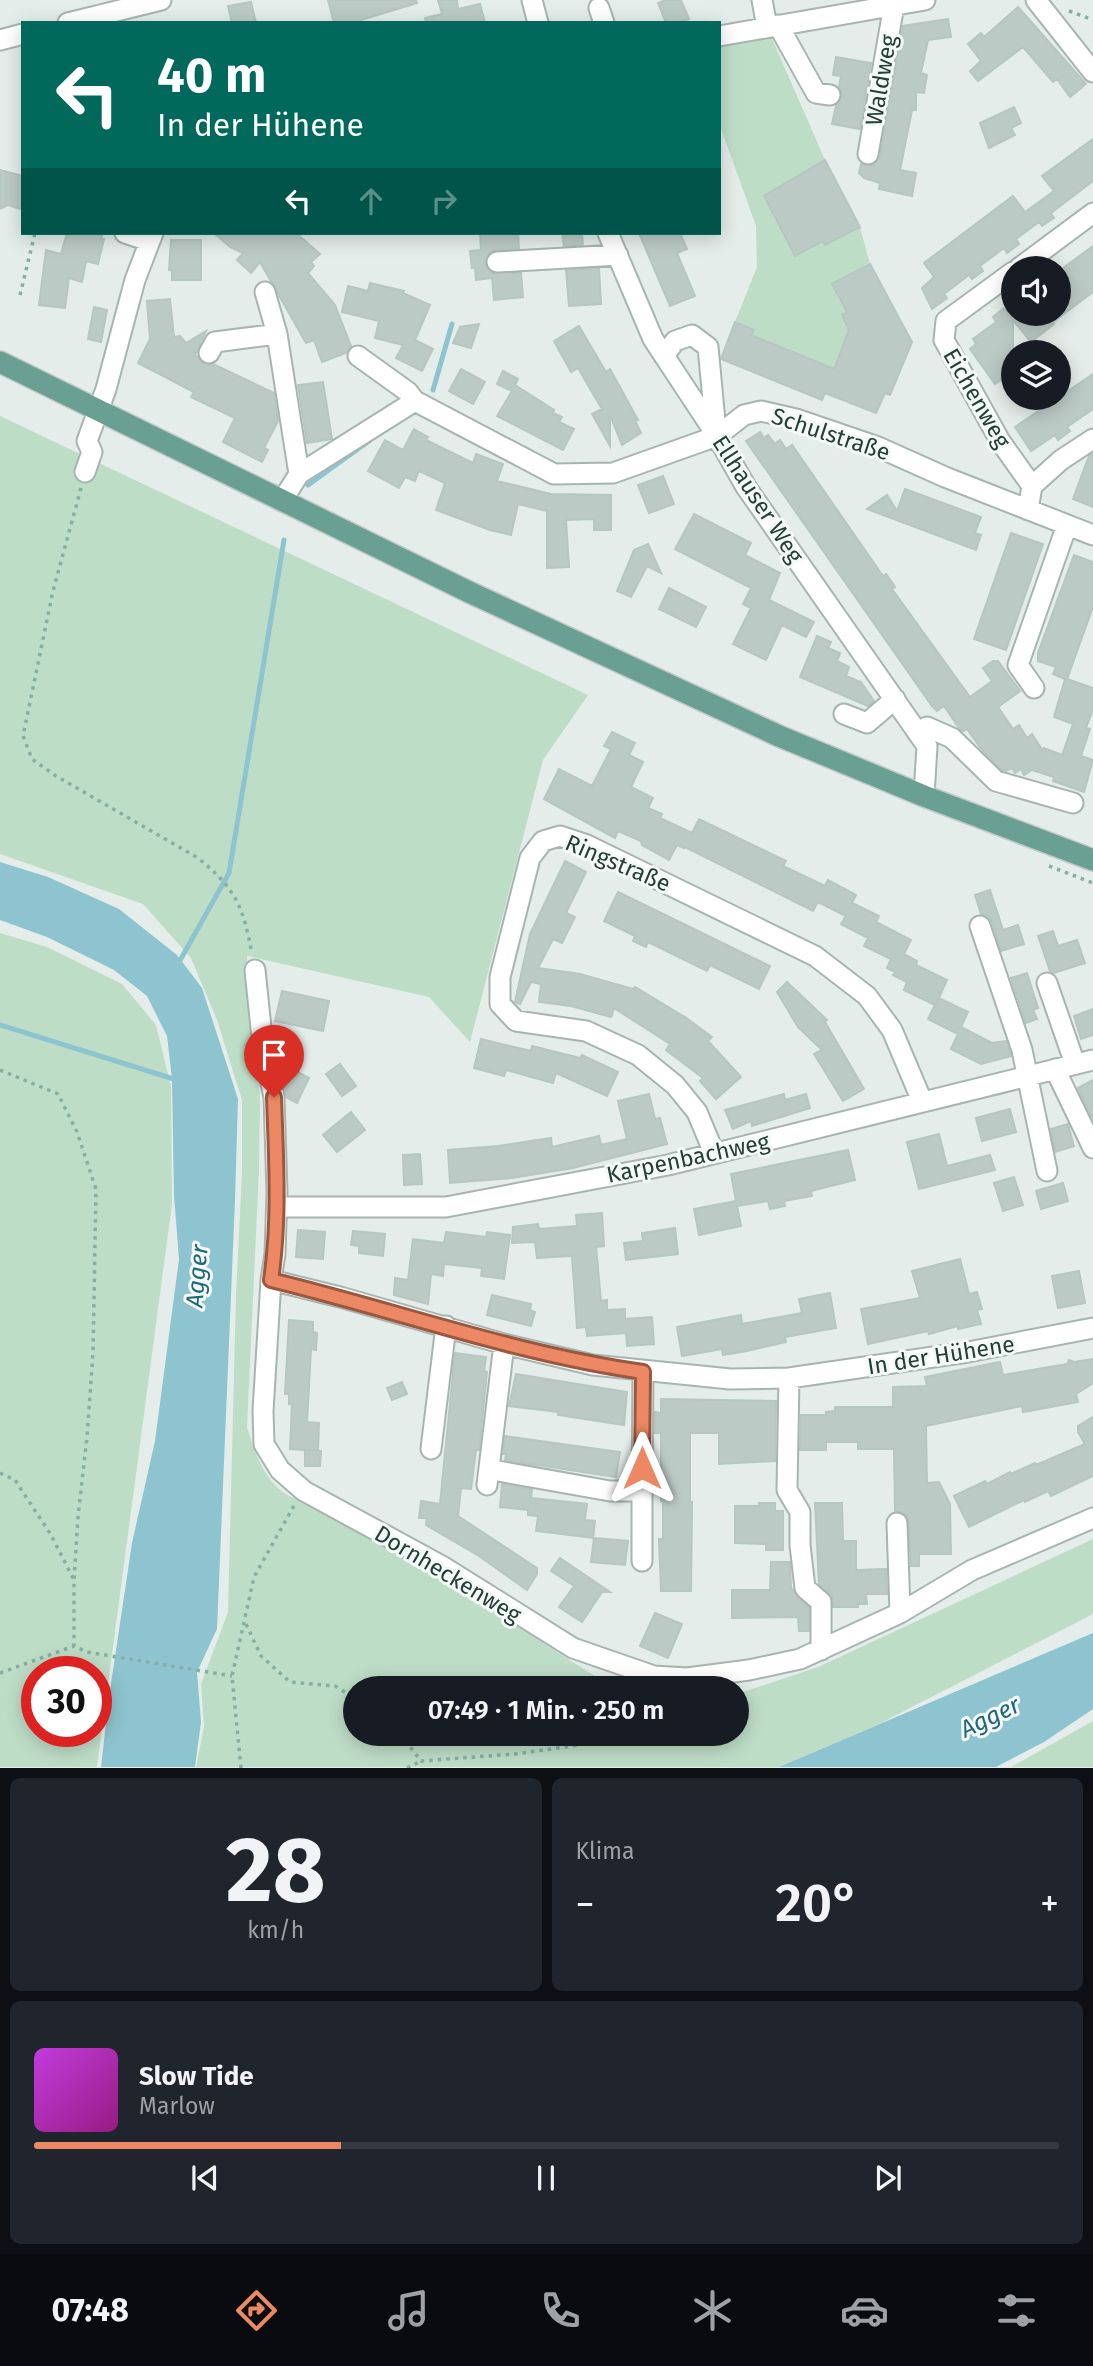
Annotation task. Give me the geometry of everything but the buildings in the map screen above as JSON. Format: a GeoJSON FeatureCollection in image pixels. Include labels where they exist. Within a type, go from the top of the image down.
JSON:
{"type":"FeatureCollection","features":[{"type":"Feature","properties":{"kind":"main road"},"geometry":{"type":"LineString","coordinates":[[0,362],[469,592],[779,736],[924,796],[1093,860]]}},
{"type":"Feature","properties":{"kind":"street"},"geometry":{"type":"LineString","coordinates":[[76,21],[162,0]]}},
{"type":"Feature","properties":{"kind":"street"},"geometry":{"type":"LineString","coordinates":[[532,0],[537,21]]}},
{"type":"Feature","properties":{"kind":"street"},"geometry":{"type":"LineString","coordinates":[[762,0],[772,26],[816,93],[830,95]]}},
{"type":"Feature","properties":{"kind":"street","name":"Waldweg"},"geometry":{"type":"LineString","coordinates":[[721,36],[925,0]]}},
{"type":"Feature","properties":{"kind":"street"},"geometry":{"type":"LineString","coordinates":[[1036,0],[1093,72]]}},
{"type":"Feature","properties":{"kind":"street","name":"Waldweg"},"geometry":{"type":"LineString","coordinates":[[868,154],[894,5]]}},
{"type":"Feature","properties":{"kind":"street"},"geometry":{"type":"LineString","coordinates":[[0,40],[21,35]]}},
{"type":"Feature","properties":{"kind":"street"},"geometry":{"type":"LineString","coordinates":[[1035,256],[1093,214]]}},
{"type":"Feature","properties":{"kind":"street","name":"Ellhauser Weg"},"geometry":{"type":"LineString","coordinates":[[609,235],[653,339],[717,436],[746,487],[927,746],[924,796]]}},
{"type":"Feature","properties":{"kind":"street"},"geometry":{"type":"LineString","coordinates":[[85,472],[92,452],[87,441],[106,389],[135,280],[151,237]]}},
{"type":"Feature","properties":{"kind":"street"},"geometry":{"type":"LineString","coordinates":[[497,262],[618,255]]}},
{"type":"Feature","properties":{"kind":"street","name":"Eichenweg"},"geometry":{"type":"LineString","coordinates":[[1001,281],[946,321],[944,340],[1000,441],[1032,486]]}},
{"type":"Feature","properties":{"kind":"street"},"geometry":{"type":"LineString","coordinates":[[265,292],[277,334],[299,474]]}},
{"type":"Feature","properties":{"kind":"street"},"geometry":{"type":"LineString","coordinates":[[209,353],[215,342],[277,334]]}},
{"type":"Feature","properties":{"kind":"street"},"geometry":{"type":"LineString","coordinates":[[664,356],[675,341],[692,335],[708,347],[717,436]]}},
{"type":"Feature","properties":{"kind":"street","name":"Schulstraße"},"geometry":{"type":"LineString","coordinates":[[358,356],[408,392],[415,401],[554,474],[613,473],[717,436],[744,415],[761,411],[878,447],[1093,536]]}},
{"type":"Feature","properties":{"kind":"street"},"geometry":{"type":"LineString","coordinates":[[282,501],[299,474],[415,401]]}},
{"type":"Feature","properties":{"kind":"street"},"geometry":{"type":"LineString","coordinates":[[1028,510],[1032,486],[1061,460],[1093,439]]}},
{"type":"Feature","properties":{"kind":"street"},"geometry":{"type":"LineString","coordinates":[[1034,688],[1018,665],[1067,525]]}},
{"type":"Feature","properties":{"kind":"street"},"geometry":{"type":"LineString","coordinates":[[844,714],[867,723],[895,699]]}},
{"type":"Feature","properties":{"kind":"street"},"geometry":{"type":"LineString","coordinates":[[917,732],[927,727],[952,738],[996,781],[1073,803]]}},
{"type":"Feature","properties":{"kind":"street","name":"Ringstraße"},"geometry":{"type":"LineString","coordinates":[[714,1153],[697,1112],[674,1085],[638,1055],[586,1031],[516,1021],[500,1004],[500,977],[530,858],[543,841],[560,836],[587,845],[815,956],[867,996],[892,1030],[922,1101]]}},
{"type":"Feature","properties":{"kind":"street"},"geometry":{"type":"LineString","coordinates":[[980,926],[1022,1050],[1047,1171]]}},
{"type":"Feature","properties":{"kind":"street","name":"Dornheckenweg"},"geometry":{"type":"LineString","coordinates":[[255,970],[263,1047],[274,1097],[275,1254],[262,1411],[264,1444],[280,1470],[304,1491],[442,1566],[573,1648],[654,1676],[687,1678],[749,1670],[800,1659],[900,1613],[972,1570],[1093,1518]]}},
{"type":"Feature","properties":{"kind":"street"},"geometry":{"type":"LineString","coordinates":[[1047,983],[1084,1062]]}},
{"type":"Feature","properties":{"kind":"street","name":"Karpenbachweg"},"geometry":{"type":"LineString","coordinates":[[276,1207],[446,1207],[668,1165],[1084,1062]]}},
{"type":"Feature","properties":{"kind":"street"},"geometry":{"type":"LineString","coordinates":[[1055,1069],[1093,1148]]}},
{"type":"Feature","properties":{"kind":"street","name":"In der Hühene"},"geometry":{"type":"LineString","coordinates":[[271,1280],[504,1344],[593,1365],[730,1379],[789,1378],[968,1352],[1093,1328]]}},
{"type":"Feature","properties":{"kind":"street"},"geometry":{"type":"LineString","coordinates":[[431,1449],[446,1326]]}},
{"type":"Feature","properties":{"kind":"street"},"geometry":{"type":"LineString","coordinates":[[504,1344],[493,1478],[642,1492]]}},
{"type":"Feature","properties":{"kind":"street"},"geometry":{"type":"LineString","coordinates":[[642,1560],[643,1372]]}},
{"type":"Feature","properties":{"kind":"street"},"geometry":{"type":"LineString","coordinates":[[789,1378],[787,1490],[800,1512],[800,1545],[805,1588],[821,1602],[821,1650]]}},
{"type":"Feature","properties":{"kind":"street"},"geometry":{"type":"LineString","coordinates":[[897,1523],[900,1613]]}},
{"type":"Feature","properties":{"kind":"path"},"geometry":{"type":"LineString","coordinates":[[20,295],[35,235]]}},
{"type":"Feature","properties":{"kind":"path"},"geometry":{"type":"LineString","coordinates":[[85,472],[53,592],[23,736],[32,759],[40,765],[198,858],[218,874],[240,904],[247,925],[255,970]]}},
{"type":"Feature","properties":{"kind":"path"},"geometry":{"type":"LineString","coordinates":[[0,1070],[58,1094],[77,1132],[96,1189],[93,1353],[74,1580],[74,1646]]}},
{"type":"Feature","properties":{"kind":"path"},"geometry":{"type":"LineString","coordinates":[[0,1472],[15,1480],[51,1535],[74,1580]]}},
{"type":"Feature","properties":{"kind":"path"},"geometry":{"type":"LineString","coordinates":[[241,1768],[232,1676],[254,1577],[304,1491]]}},
{"type":"Feature","properties":{"kind":"path"},"geometry":{"type":"LineString","coordinates":[[245,1622],[261,1656],[290,1682],[335,1686],[343,1691]]}},
{"type":"Feature","properties":{"kind":"path"},"geometry":{"type":"LineString","coordinates":[[0,1673],[74,1646],[86,1652],[232,1676]]}},
{"type":"Feature","properties":{"kind":"path"},"geometry":{"type":"LineString","coordinates":[[410,1746],[421,1760]]}},
{"type":"Feature","properties":{"kind":"path"},"geometry":{"type":"LineString","coordinates":[[407,1768],[421,1760],[515,1754],[572,1746]]}},
{"type":"Feature","properties":{"kind":"green space"},"geometry":{"type":"Polygon","coordinates":[[[767,27],[825,160],[764,197],[795,256],[823,241],[826,245],[860,227],[870,264],[832,284],[847,312],[842,316],[849,330],[834,369],[751,335],[754,330],[735,322],[757,267],[756,226],[721,129],[721,46],[767,27]]]}},
{"type":"Feature","properties":{"kind":"green space"},"geometry":{"type":"Polygon","coordinates":[[[0,416],[588,695],[543,760],[470,1042],[429,997],[247,956],[250,1017],[260,1096],[247,1427],[259,1460],[278,1489],[374,1537],[595,1676],[343,1676],[343,1746],[749,1746],[749,1690],[818,1667],[1093,1539],[1093,1614],[879,1724],[779,1767],[196,1767],[204,1726],[201,1684],[228,1612],[242,1100],[217,1020],[191,958],[143,904],[0,854],[0,416]]]}},
{"type":"Feature","properties":{"kind":"green space"},"geometry":{"type":"Polygon","coordinates":[[[0,933],[47,947],[122,984],[156,1025],[171,1086],[172,1204],[112,1656],[21,1656],[21,1747],[100,1747],[97,1767],[0,1767],[0,933]]]}},
{"type":"Feature","properties":{"kind":"green space"},"geometry":{"type":"Polygon","coordinates":[[[1093,1721],[1093,1767],[1011,1767],[1093,1721]]]}},
{"type":"Feature","properties":{"kind":"water","name":"Agger"},"geometry":{"type":"Polygon","coordinates":[[[0,862],[48,877],[119,909],[177,955],[202,988],[238,1099],[217,1629],[197,1672],[201,1722],[195,1767],[101,1767],[103,1747],[112,1747],[112,1677],[132,1543],[155,1441],[179,1259],[174,1196],[172,1079],[167,1036],[147,996],[114,970],[47,937],[0,920],[0,862]]]}},
{"type":"Feature","properties":{"kind":"water","name":"Agger"},"geometry":{"type":"Polygon","coordinates":[[[1093,1633],[1093,1709],[1044,1742],[996,1767],[779,1767],[1093,1633]]]}},
{"type":"Feature","properties":{"kind":"waterway"},"geometry":{"type":"LineString","coordinates":[[433,390],[452,324]]}},
{"type":"Feature","properties":{"kind":"waterway"},"geometry":{"type":"LineString","coordinates":[[308,485],[369,441]]}},
{"type":"Feature","properties":{"kind":"waterway"},"geometry":{"type":"LineString","coordinates":[[178,964],[229,873],[284,540]]}},
{"type":"Feature","properties":{"kind":"waterway"},"geometry":{"type":"LineString","coordinates":[[0,1025],[177,1080]]}},
{"type":"Feature","properties":{"kind":"route"},"geometry":{"type":"LineString","coordinates":[[274,1097],[277,1192],[275,1254],[271,1280],[363,1303],[504,1344],[593,1365],[643,1372],[642,1468]]}}]}
